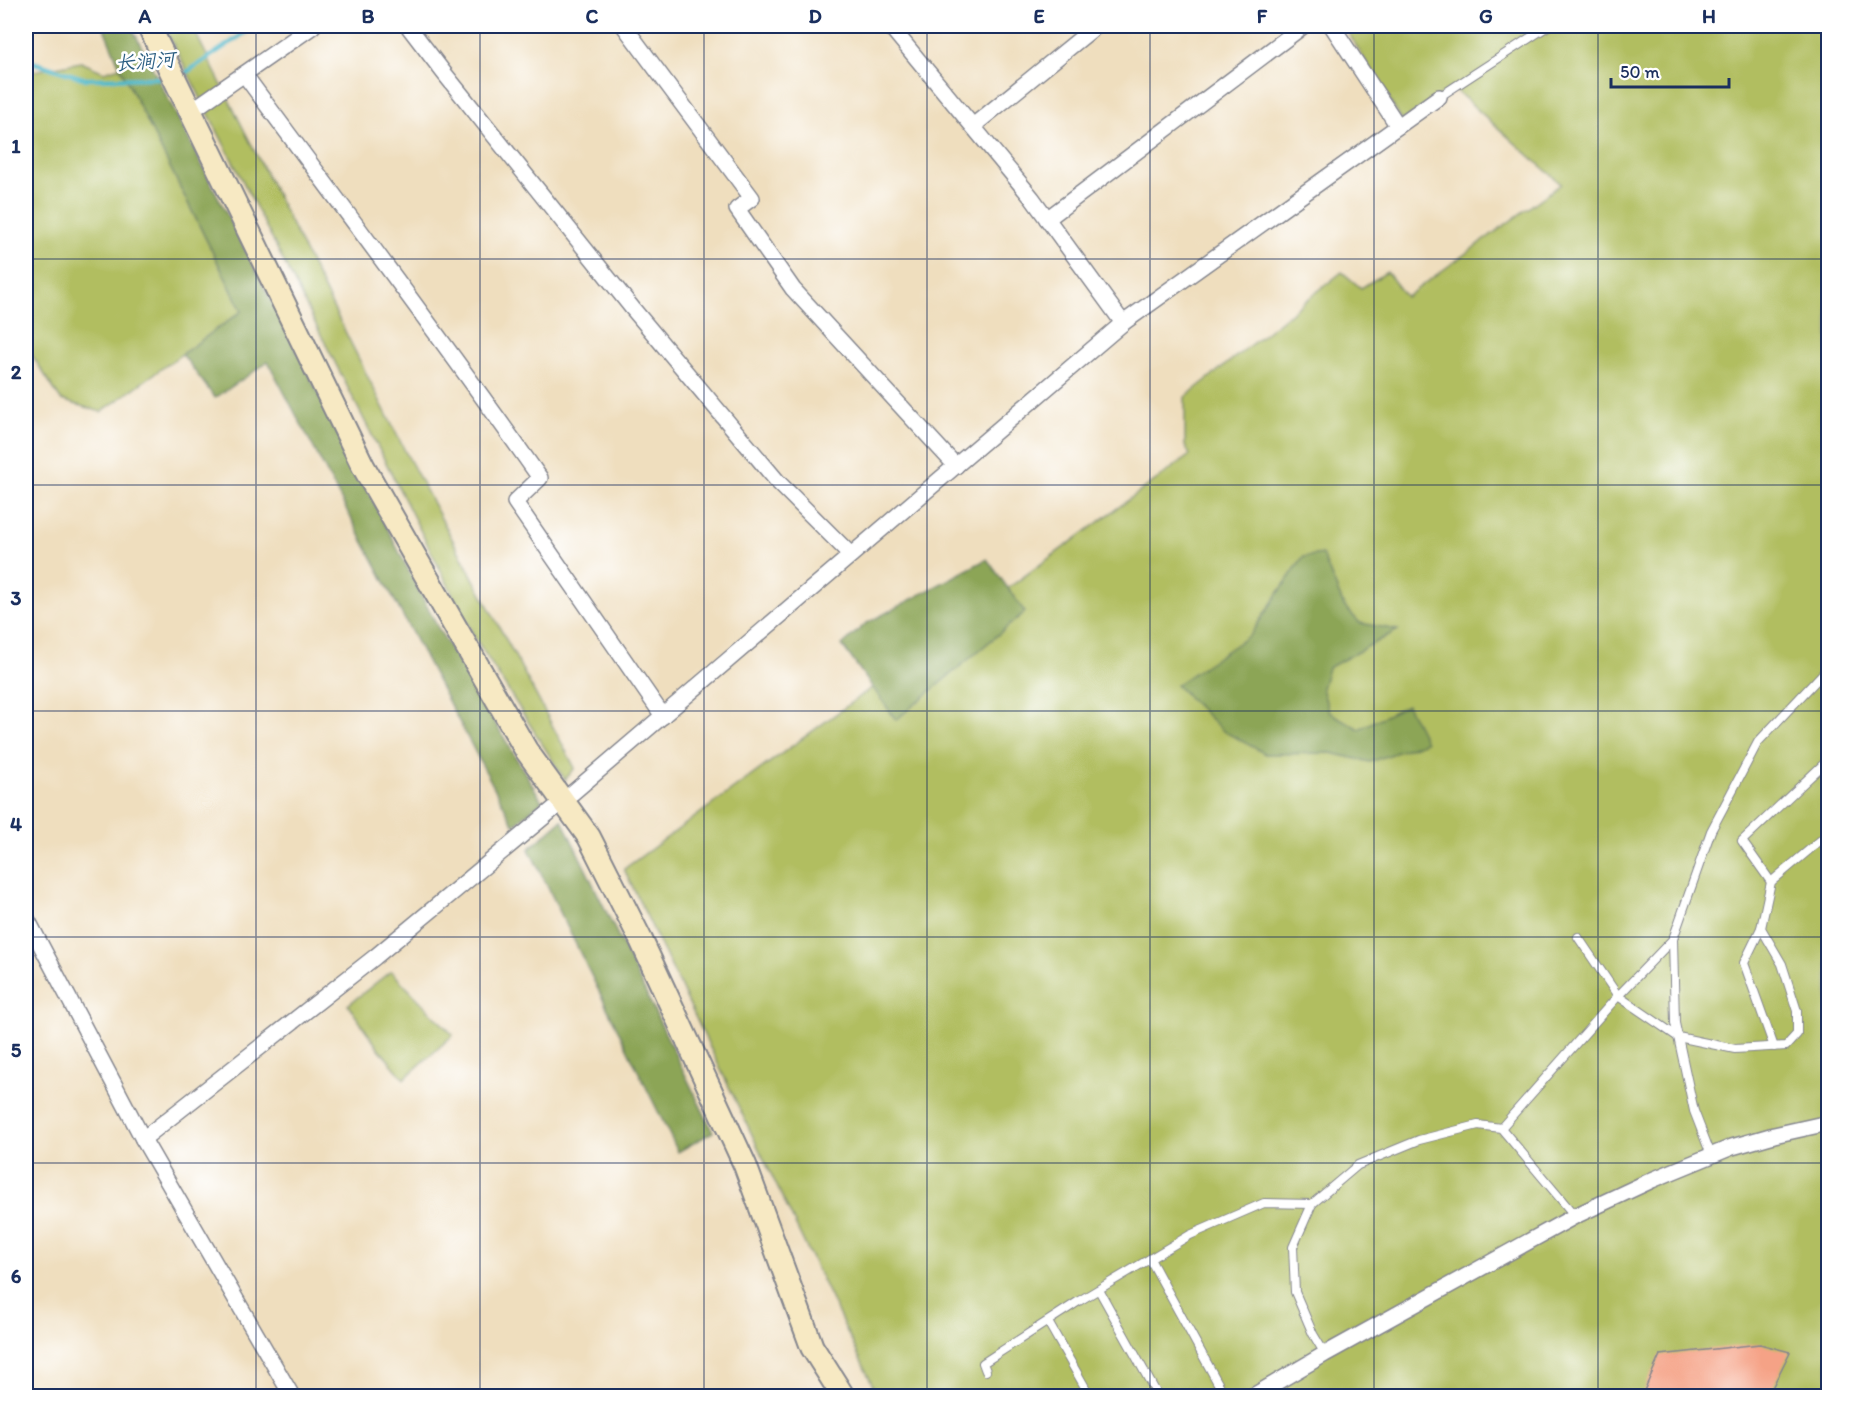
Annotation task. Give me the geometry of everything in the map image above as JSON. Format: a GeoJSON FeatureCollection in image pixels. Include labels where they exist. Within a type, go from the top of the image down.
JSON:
{"type":"FeatureCollection","features":[{"type":"Feature","properties":{"kind":"street"},"geometry":{"type":"LineString","coordinates":[[149,26],[363,466],[526,750],[589,837],[641,940],[745,1165],[812,1347],[843,1396]]}},
{"type":"Feature","properties":{"kind":"street"},"geometry":{"type":"LineString","coordinates":[[190,111],[313,26]]}},
{"type":"Feature","properties":{"kind":"street"},"geometry":{"type":"LineString","coordinates":[[408,26],[640,318],[778,482],[851,555]]}},
{"type":"Feature","properties":{"kind":"street"},"geometry":{"type":"LineString","coordinates":[[624,26],[752,198],[737,209],[793,289],[956,466]]}},
{"type":"Feature","properties":{"kind":"street"},"geometry":{"type":"LineString","coordinates":[[890,26],[1047,219],[1123,323]]}},
{"type":"Feature","properties":{"kind":"street"},"geometry":{"type":"LineString","coordinates":[[973,126],[1096,26]]}},
{"type":"Feature","properties":{"kind":"street"},"geometry":{"type":"LineString","coordinates":[[1047,219],[1304,26]]}},
{"type":"Feature","properties":{"kind":"street"},"geometry":{"type":"LineString","coordinates":[[1332,26],[1398,126]]}},
{"type":"Feature","properties":{"kind":"street"},"geometry":{"type":"LineString","coordinates":[[243,74],[386,265],[540,478],[515,502],[663,716]]}},
{"type":"Feature","properties":{"kind":"street"},"geometry":{"type":"LineString","coordinates":[[143,1139],[375,957],[563,801],[1123,323],[1439,97]]}},
{"type":"Feature","properties":{"kind":"street"},"geometry":{"type":"LineString","coordinates":[[26,917],[143,1139],[292,1396]]}},
{"type":"Feature","properties":{"kind":"street"},"geometry":{"type":"LineString","coordinates":[[1253,1396],[1575,1216],[1652,1179],[1732,1147],[1828,1123]]}},
{"type":"Feature","properties":{"kind":"lane"},"geometry":{"type":"LineString","coordinates":[[1439,97],[1548,26]]}},
{"type":"Feature","properties":{"kind":"lane"},"geometry":{"type":"LineString","coordinates":[[1710,1155],[1694,1111],[1675,1023],[1674,939],[1711,831],[1758,742],[1828,668]]}},
{"type":"Feature","properties":{"kind":"lane"},"geometry":{"type":"LineString","coordinates":[[1771,882],[1742,841],[1828,760]]}},
{"type":"Feature","properties":{"kind":"lane"},"geometry":{"type":"LineString","coordinates":[[1774,1047],[1744,963],[1761,928],[1771,882],[1828,834]]}},
{"type":"Feature","properties":{"kind":"lane"},"geometry":{"type":"LineString","coordinates":[[1578,938],[1618,996],[1678,1037],[1735,1049],[1786,1046],[1797,1034],[1797,1011],[1782,964],[1761,928]]}},
{"type":"Feature","properties":{"kind":"lane"},"geometry":{"type":"LineString","coordinates":[[1501,1128],[1618,996],[1674,939]]}},
{"type":"Feature","properties":{"kind":"lane"},"geometry":{"type":"LineString","coordinates":[[1325,1354],[1313,1334],[1295,1292],[1293,1247],[1312,1204],[1358,1165],[1419,1140],[1478,1125],[1501,1128],[1575,1216]]}},
{"type":"Feature","properties":{"kind":"lane"},"geometry":{"type":"LineString","coordinates":[[986,1371],[984,1363],[1190,1235],[1264,1203],[1312,1204]]}},
{"type":"Feature","properties":{"kind":"lane"},"geometry":{"type":"LineString","coordinates":[[1150,1259],[1225,1396]]}},
{"type":"Feature","properties":{"kind":"lane"},"geometry":{"type":"LineString","coordinates":[[1099,1290],[1158,1396]]}},
{"type":"Feature","properties":{"kind":"lane"},"geometry":{"type":"LineString","coordinates":[[1048,1322],[1090,1396]]}},
{"type":"Feature","properties":{"kind":"path"},"geometry":{"type":"LineString","coordinates":[[1820,1041],[1828,1043]]}},
{"type":"Feature","properties":{"kind":"path"},"geometry":{"type":"LineString","coordinates":[[1820,1396],[1828,1351]]}},
{"type":"Feature","properties":{"kind":"green space"},"geometry":{"type":"Polygon","coordinates":[[[103,26],[131,26],[438,628],[542,801],[514,825],[268,362],[215,398],[182,354],[242,311],[120,67],[103,26]]]}},
{"type":"Feature","properties":{"kind":"green space"},"geometry":{"type":"Polygon","coordinates":[[[164,26],[192,26],[405,451],[575,768],[565,780],[475,638],[164,26]]]}},
{"type":"Feature","properties":{"kind":"green space"},"geometry":{"type":"Polygon","coordinates":[[[1344,26],[1828,26],[1828,1396],[878,1396],[624,869],[1190,455],[1185,445],[1185,397],[1342,272],[1361,288],[1387,272],[1406,297],[1561,184],[1452,87],[1402,121],[1344,26]]]}},
{"type":"Feature","properties":{"kind":"green space"},"geometry":{"type":"Polygon","coordinates":[[[81,62],[104,72],[120,67],[242,311],[101,412],[61,400],[26,346],[26,69],[30,72],[81,62]]]}},
{"type":"Feature","properties":{"kind":"green space"},"geometry":{"type":"Polygon","coordinates":[[[1322,554],[1344,606],[1360,623],[1398,630],[1328,668],[1322,688],[1329,712],[1359,729],[1407,705],[1426,742],[1370,762],[1331,753],[1266,754],[1223,731],[1176,685],[1250,635],[1303,557],[1322,554]]]}},
{"type":"Feature","properties":{"kind":"green space"},"geometry":{"type":"Polygon","coordinates":[[[987,559],[1025,612],[896,720],[842,645],[865,624],[987,559]]]}},
{"type":"Feature","properties":{"kind":"green space"},"geometry":{"type":"Polygon","coordinates":[[[562,820],[713,1132],[678,1152],[529,849],[562,820]]]}},
{"type":"Feature","properties":{"kind":"green space"},"geometry":{"type":"Polygon","coordinates":[[[391,971],[453,1035],[404,1079],[376,1045],[348,1005],[391,971]]]}},
{"type":"Feature","properties":{"kind":"building"},"geometry":{"type":"Polygon","coordinates":[[[1760,1344],[1790,1352],[1768,1396],[1639,1396],[1643,1393],[1660,1355],[1760,1344]]]}},
{"type":"Feature","properties":{"kind":"waterway","name":"长涧河"},"geometry":{"type":"LineString","coordinates":[[181,76],[255,26]]}},
{"type":"Feature","properties":{"kind":"waterway","name":"长涧河"},"geometry":{"type":"LineString","coordinates":[[26,60],[86,79],[167,78]]}}]}
